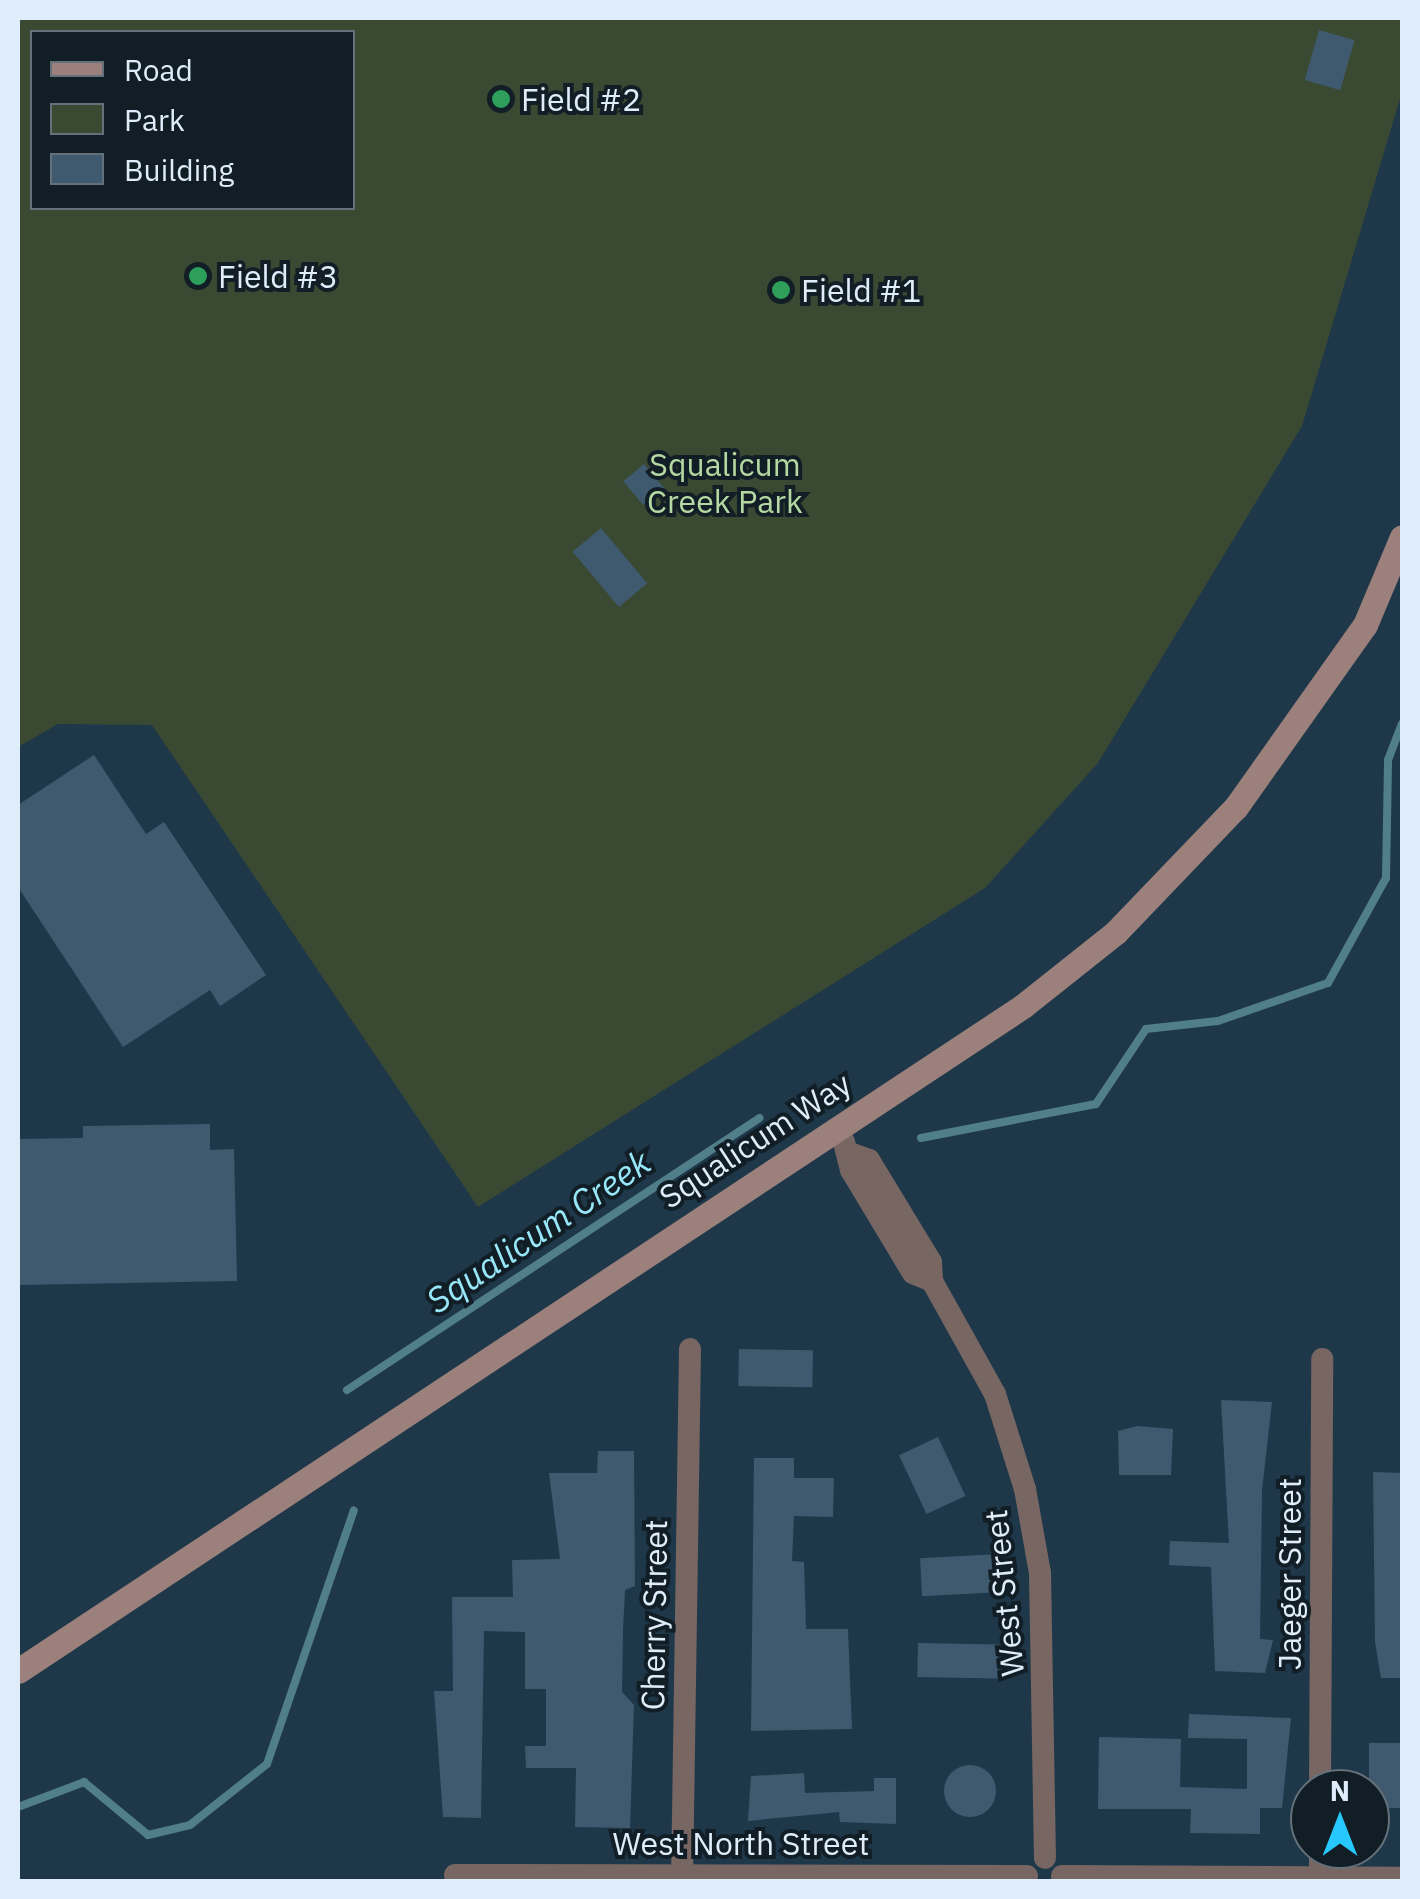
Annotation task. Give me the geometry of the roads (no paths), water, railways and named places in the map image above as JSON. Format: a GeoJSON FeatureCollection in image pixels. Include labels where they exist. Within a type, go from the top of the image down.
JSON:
{"type":"FeatureCollection","features":[{"type":"Feature","properties":{"kind":"street","name":"Squalicum Way"},"geometry":{"type":"LineString","coordinates":[[18,1671],[834,1126],[1023,1006],[1116,932],[1236,807],[1366,625],[1402,537]]}},
{"type":"Feature","properties":{"kind":"street","name":"West Street"},"geometry":{"type":"LineString","coordinates":[[834,1126],[852,1154],[851,1170],[913,1273],[932,1281],[996,1394],[1025,1489],[1040,1573],[1046,1858]]}},
{"type":"Feature","properties":{"kind":"street","name":"Cherry Street"},"geometry":{"type":"LineString","coordinates":[[682,1879],[690,1349]]}},
{"type":"Feature","properties":{"kind":"street","name":"Jaeger Street"},"geometry":{"type":"LineString","coordinates":[[1320,1769],[1322,1359]]}},
{"type":"Feature","properties":{"kind":"street"},"geometry":{"type":"LineString","coordinates":[[1028,1879],[1046,1858],[1061,1879],[1402,1878]]}},
{"type":"Feature","properties":{"kind":"street","name":"West North Street"},"geometry":{"type":"LineString","coordinates":[[455,1874],[682,1879],[1028,1879]]}},
{"type":"Feature","properties":{"kind":"waterway","name":"Squalicum Creek"},"geometry":{"type":"LineString","coordinates":[[921,1138],[1096,1104],[1146,1029],[1218,1021],[1328,983],[1386,878],[1388,760],[1402,724]]}},
{"type":"Feature","properties":{"kind":"waterway","name":"Squalicum Creek"},"geometry":{"type":"LineString","coordinates":[[347,1390],[759,1118]]}},
{"type":"Feature","properties":{"kind":"waterway","name":"Squalicum Creek"},"geometry":{"type":"LineString","coordinates":[[18,1807],[84,1782],[148,1835],[190,1825],[267,1764],[354,1510]]}},
{"type":"Feature","properties":{"kind":"place","name":"Field #2"},"geometry":{"type":"Point","coordinates":[501,99]}},
{"type":"Feature","properties":{"kind":"place","name":"Field #3"},"geometry":{"type":"Point","coordinates":[198,276]}},
{"type":"Feature","properties":{"kind":"place","name":"Field #1"},"geometry":{"type":"Point","coordinates":[781,290]}},
{"type":"Feature","properties":{"kind":"park label","name":"Squalicum Creek Park"},"geometry":{"type":"Point","coordinates":[725,484]}}]}
